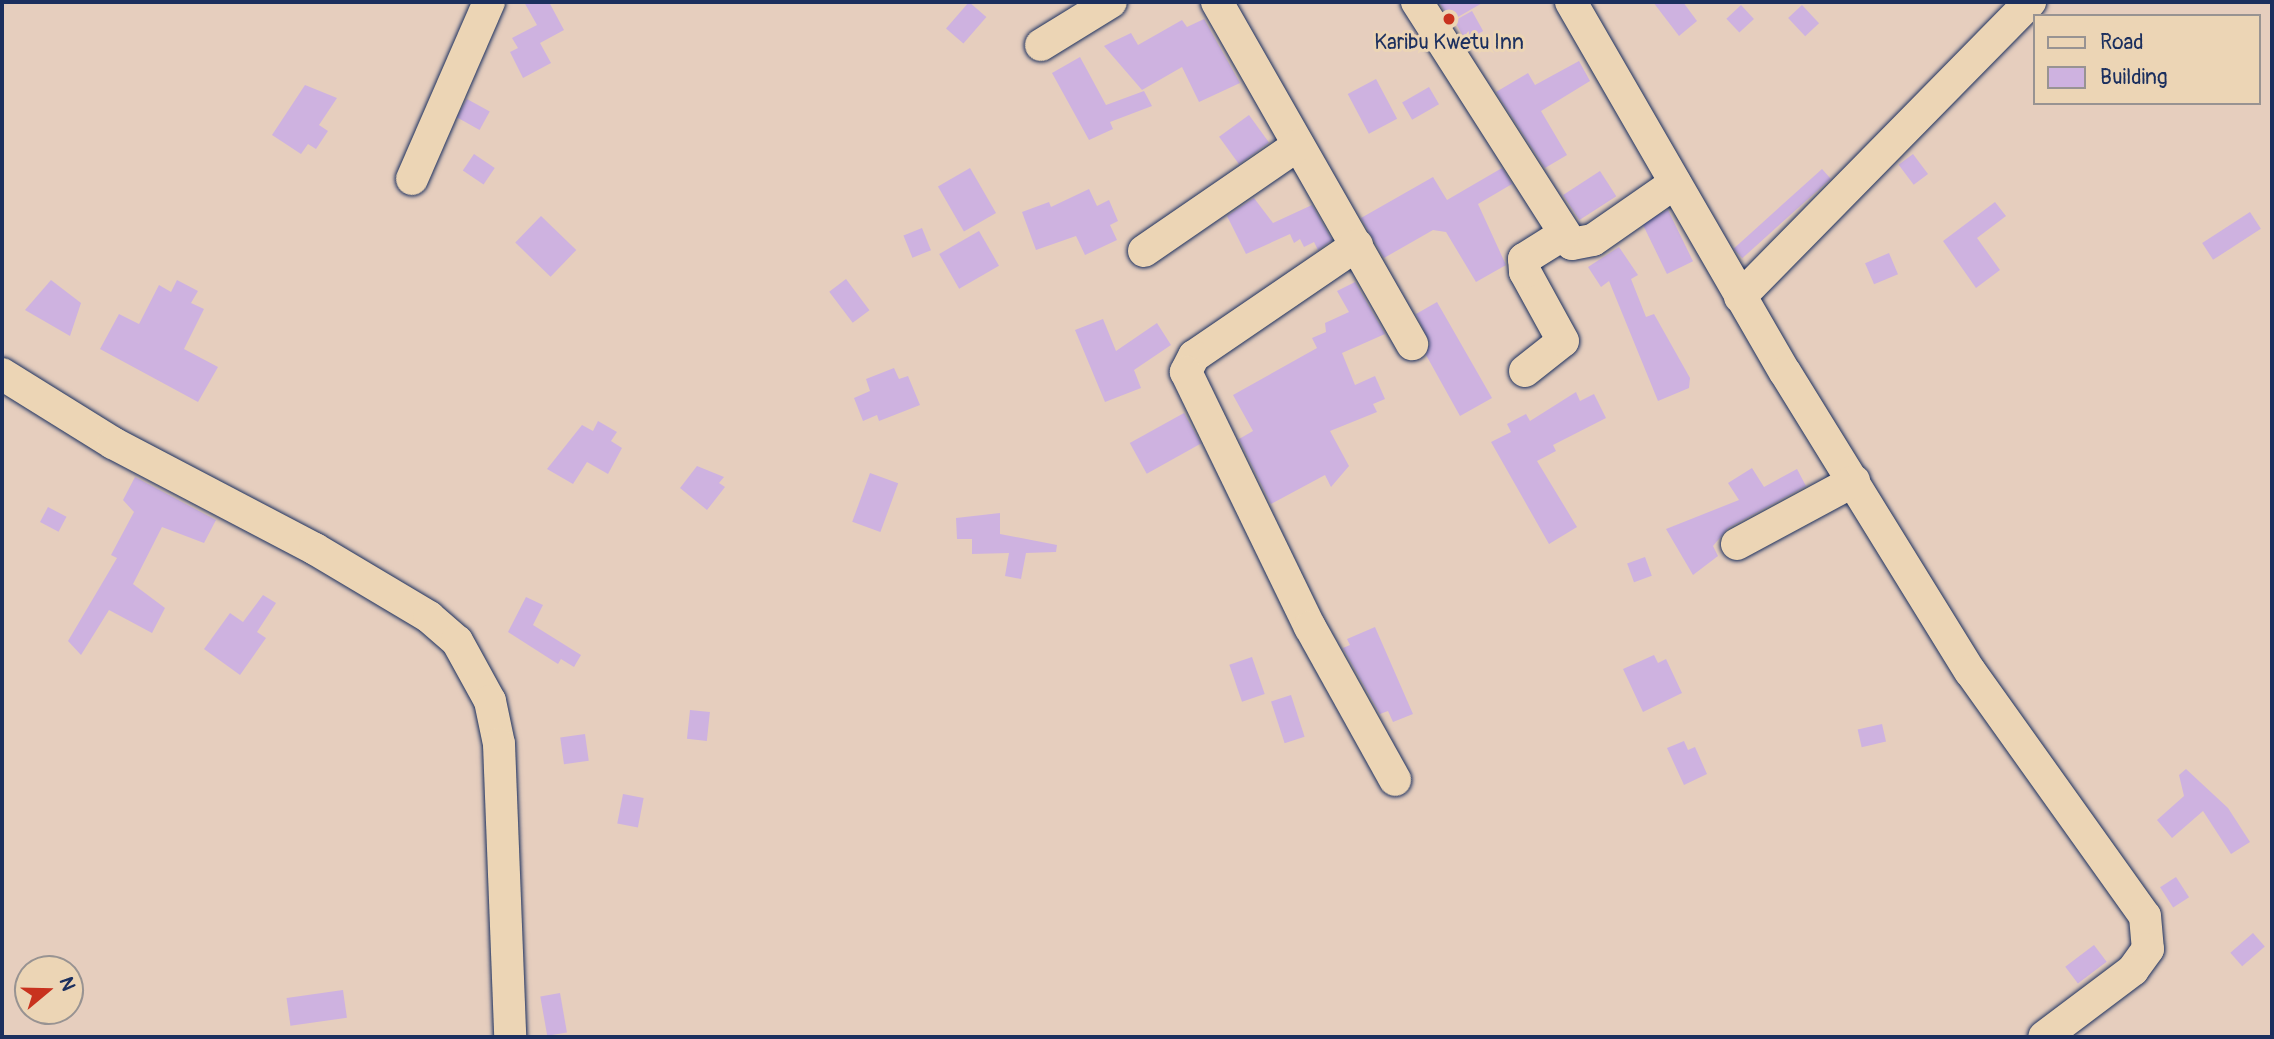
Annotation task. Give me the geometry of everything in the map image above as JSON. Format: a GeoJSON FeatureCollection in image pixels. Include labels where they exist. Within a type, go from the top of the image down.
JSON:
{"type":"FeatureCollection","features":[{"type":"Feature","properties":{"kind":"street"},"geometry":{"type":"LineString","coordinates":[[412,179],[489,2]]}},
{"type":"Feature","properties":{"kind":"street"},"geometry":{"type":"LineString","coordinates":[[1041,45],[1111,2]]}},
{"type":"Feature","properties":{"kind":"street"},"geometry":{"type":"LineString","coordinates":[[1217,2],[1412,344]]}},
{"type":"Feature","properties":{"kind":"street"},"geometry":{"type":"LineString","coordinates":[[1417,2],[1564,234],[1574,245],[1593,240],[1675,183]]}},
{"type":"Feature","properties":{"kind":"street"},"geometry":{"type":"LineString","coordinates":[[1571,2],[1740,297],[1970,671],[2148,924],[2148,948],[2133,970],[2043,1037]]}},
{"type":"Feature","properties":{"kind":"street"},"geometry":{"type":"LineString","coordinates":[[1740,297],[2030,2]]}},
{"type":"Feature","properties":{"kind":"street"},"geometry":{"type":"LineString","coordinates":[[1144,251],[1298,145]]}},
{"type":"Feature","properties":{"kind":"street"},"geometry":{"type":"LineString","coordinates":[[1525,371],[1563,341],[1525,272],[1524,259],[1564,234]]}},
{"type":"Feature","properties":{"kind":"street"},"geometry":{"type":"LineString","coordinates":[[1357,245],[1194,356],[1186,372],[1310,627],[1395,780]]}},
{"type":"Feature","properties":{"kind":"street"},"geometry":{"type":"LineString","coordinates":[[2,374],[113,443],[315,549],[429,617],[457,640],[490,701],[499,744],[510,1037]]}},
{"type":"Feature","properties":{"kind":"street"},"geometry":{"type":"LineString","coordinates":[[1737,544],[1854,481]]}},
{"type":"Feature","properties":{"kind":"building"},"geometry":{"type":"Polygon","coordinates":[[[524,2],[549,2],[564,30],[540,43],[551,63],[523,78],[510,52],[518,48],[512,38],[537,25],[524,2]]]}},
{"type":"Feature","properties":{"kind":"building"},"geometry":{"type":"Polygon","coordinates":[[[969,2],[986,17],[963,44],[946,28],[969,2]]]}},
{"type":"Feature","properties":{"kind":"building","name":"Karibu Kwetu Inn"},"geometry":{"type":"Polygon","coordinates":[[[1439,2],[1484,2],[1451,21],[1439,2]]]}},
{"type":"Feature","properties":{"kind":"building"},"geometry":{"type":"Polygon","coordinates":[[[1653,2],[1683,2],[1697,21],[1679,36],[1653,2]]]}},
{"type":"Feature","properties":{"kind":"building"},"geometry":{"type":"Polygon","coordinates":[[[1741,5],[1754,19],[1739,33],[1726,19],[1741,5]]]}},
{"type":"Feature","properties":{"kind":"building"},"geometry":{"type":"Polygon","coordinates":[[[1802,5],[1819,23],[1805,36],[1788,18],[1802,5]]]}},
{"type":"Feature","properties":{"kind":"building"},"geometry":{"type":"Polygon","coordinates":[[[1472,11],[1483,31],[1466,41],[1455,21],[1472,11]]]}},
{"type":"Feature","properties":{"kind":"building"},"geometry":{"type":"Polygon","coordinates":[[[1204,19],[1240,83],[1199,102],[1182,67],[1142,90],[1104,46],[1131,33],[1138,45],[1182,20],[1187,27],[1204,19]]]}},
{"type":"Feature","properties":{"kind":"building"},"geometry":{"type":"Polygon","coordinates":[[[1080,57],[1106,105],[1144,91],[1152,106],[1110,122],[1113,129],[1089,140],[1052,73],[1080,57]]]}},
{"type":"Feature","properties":{"kind":"building"},"geometry":{"type":"Polygon","coordinates":[[[1579,61],[1590,81],[1541,111],[1567,155],[1545,168],[1496,92],[1528,73],[1535,85],[1579,61]]]}},
{"type":"Feature","properties":{"kind":"building"},"geometry":{"type":"Polygon","coordinates":[[[1376,79],[1397,119],[1369,134],[1348,94],[1376,79]]]}},
{"type":"Feature","properties":{"kind":"building"},"geometry":{"type":"Polygon","coordinates":[[[305,85],[337,98],[319,125],[328,131],[316,149],[308,144],[301,154],[272,135],[305,85]]]}},
{"type":"Feature","properties":{"kind":"building"},"geometry":{"type":"Polygon","coordinates":[[[1429,87],[1439,104],[1412,120],[1402,102],[1429,87]]]}},
{"type":"Feature","properties":{"kind":"building"},"geometry":{"type":"Polygon","coordinates":[[[467,99],[490,112],[480,130],[457,117],[467,99]]]}},
{"type":"Feature","properties":{"kind":"building"},"geometry":{"type":"Polygon","coordinates":[[[1249,115],[1269,143],[1239,164],[1219,137],[1249,115]]]}},
{"type":"Feature","properties":{"kind":"building"},"geometry":{"type":"Polygon","coordinates":[[[474,154],[495,168],[484,185],[463,171],[474,154]]]}},
{"type":"Feature","properties":{"kind":"building"},"geometry":{"type":"Polygon","coordinates":[[[1913,154],[1928,174],[1914,185],[1899,165],[1913,154]]]}},
{"type":"Feature","properties":{"kind":"building"},"geometry":{"type":"Polygon","coordinates":[[[970,168],[996,213],[964,232],[938,186],[970,168]]]}},
{"type":"Feature","properties":{"kind":"building"},"geometry":{"type":"Polygon","coordinates":[[[1502,168],[1512,184],[1478,204],[1506,265],[1476,282],[1446,232],[1433,230],[1384,258],[1361,218],[1433,177],[1447,200],[1502,168]]]}},
{"type":"Feature","properties":{"kind":"building"},"geometry":{"type":"Polygon","coordinates":[[[1822,169],[1831,179],[1742,258],[1734,249],[1822,169]]]}},
{"type":"Feature","properties":{"kind":"building"},"geometry":{"type":"Polygon","coordinates":[[[1600,171],[1616,196],[1579,220],[1563,195],[1600,171]]]}},
{"type":"Feature","properties":{"kind":"building"},"geometry":{"type":"Polygon","coordinates":[[[1089,189],[1097,206],[1109,200],[1118,221],[1110,225],[1117,240],[1085,255],[1076,236],[1036,250],[1022,212],[1049,202],[1051,207],[1089,189]]]}},
{"type":"Feature","properties":{"kind":"building"},"geometry":{"type":"Polygon","coordinates":[[[1254,198],[1273,223],[1312,205],[1332,240],[1318,250],[1314,242],[1304,247],[1300,239],[1294,243],[1290,234],[1246,254],[1227,216],[1254,198]]]}},
{"type":"Feature","properties":{"kind":"building"},"geometry":{"type":"Polygon","coordinates":[[[1995,202],[2006,216],[1977,238],[2000,270],[1976,288],[1943,241],[1995,202]]]}},
{"type":"Feature","properties":{"kind":"building"},"geometry":{"type":"Polygon","coordinates":[[[1668,210],[1693,261],[1667,274],[1642,223],[1668,210]]]}},
{"type":"Feature","properties":{"kind":"building"},"geometry":{"type":"Polygon","coordinates":[[[2250,212],[2261,229],[2213,260],[2202,243],[2250,212]]]}},
{"type":"Feature","properties":{"kind":"building"},"geometry":{"type":"Polygon","coordinates":[[[541,216],[576,250],[551,277],[515,243],[541,216]]]}},
{"type":"Feature","properties":{"kind":"building"},"geometry":{"type":"Polygon","coordinates":[[[922,228],[931,250],[912,258],[903,235],[922,228]]]}},
{"type":"Feature","properties":{"kind":"building"},"geometry":{"type":"Polygon","coordinates":[[[979,231],[999,266],[959,289],[939,254],[979,231]]]}},
{"type":"Feature","properties":{"kind":"building"},"geometry":{"type":"Polygon","coordinates":[[[1619,247],[1638,275],[1631,279],[1646,317],[1654,314],[1690,378],[1689,388],[1658,401],[1609,281],[1601,287],[1588,267],[1619,247]]]}},
{"type":"Feature","properties":{"kind":"building"},"geometry":{"type":"Polygon","coordinates":[[[1889,253],[1898,274],[1874,284],[1865,263],[1889,253]]]}},
{"type":"Feature","properties":{"kind":"building"},"geometry":{"type":"Polygon","coordinates":[[[846,279],[869,310],[853,323],[829,292],[846,279]]]}},
{"type":"Feature","properties":{"kind":"building"},"geometry":{"type":"Polygon","coordinates":[[[51,280],[81,303],[70,336],[25,310],[51,280]]]}},
{"type":"Feature","properties":{"kind":"building"},"geometry":{"type":"Polygon","coordinates":[[[177,280],[198,291],[191,303],[204,309],[184,349],[218,367],[198,402],[100,349],[119,314],[139,324],[159,285],[171,292],[177,280]]]}},
{"type":"Feature","properties":{"kind":"building"},"geometry":{"type":"Polygon","coordinates":[[[1355,282],[1385,334],[1342,353],[1355,385],[1375,376],[1385,399],[1373,404],[1377,412],[1330,431],[1349,466],[1331,487],[1325,475],[1271,504],[1239,439],[1253,431],[1233,395],[1317,348],[1312,338],[1326,332],[1325,323],[1349,312],[1337,291],[1355,282]]]}},
{"type":"Feature","properties":{"kind":"building"},"geometry":{"type":"Polygon","coordinates":[[[1437,302],[1492,398],[1460,416],[1426,355],[1430,343],[1416,314],[1437,302]]]}},
{"type":"Feature","properties":{"kind":"building"},"geometry":{"type":"Polygon","coordinates":[[[1103,319],[1116,351],[1157,323],[1171,345],[1134,370],[1141,388],[1105,402],[1075,330],[1103,319]]]}},
{"type":"Feature","properties":{"kind":"building"},"geometry":{"type":"Polygon","coordinates":[[[894,368],[899,379],[908,376],[920,405],[879,421],[877,415],[863,421],[854,398],[870,391],[866,379],[894,368]]]}},
{"type":"Feature","properties":{"kind":"building"},"geometry":{"type":"Polygon","coordinates":[[[1576,392],[1580,401],[1594,394],[1606,418],[1553,445],[1556,451],[1537,461],[1577,527],[1549,544],[1491,442],[1511,432],[1507,424],[1526,414],[1530,421],[1576,392]]]}},
{"type":"Feature","properties":{"kind":"building"},"geometry":{"type":"Polygon","coordinates":[[[1184,413],[1201,444],[1147,474],[1130,443],[1184,413]]]}},
{"type":"Feature","properties":{"kind":"building"},"geometry":{"type":"Polygon","coordinates":[[[598,421],[617,432],[611,441],[622,448],[608,474],[587,462],[573,484],[547,469],[582,425],[593,431],[598,421]]]}},
{"type":"Feature","properties":{"kind":"building"},"geometry":{"type":"Polygon","coordinates":[[[697,466],[724,477],[719,483],[725,487],[707,510],[680,488],[697,466]]]}},
{"type":"Feature","properties":{"kind":"building"},"geometry":{"type":"Polygon","coordinates":[[[1752,468],[1764,487],[1797,469],[1806,486],[1728,528],[1713,546],[1718,556],[1693,575],[1666,529],[1739,500],[1728,483],[1752,468]]]}},
{"type":"Feature","properties":{"kind":"building"},"geometry":{"type":"Polygon","coordinates":[[[870,473],[898,483],[880,532],[852,522],[870,473]]]}},
{"type":"Feature","properties":{"kind":"building"},"geometry":{"type":"Polygon","coordinates":[[[135,477],[216,520],[204,543],[162,527],[133,584],[165,608],[152,633],[109,610],[81,655],[68,641],[117,558],[111,555],[134,512],[123,500],[135,477]]]}},
{"type":"Feature","properties":{"kind":"building"},"geometry":{"type":"Polygon","coordinates":[[[48,507],[67,517],[59,532],[40,522],[48,507]]]}},
{"type":"Feature","properties":{"kind":"building"},"geometry":{"type":"Polygon","coordinates":[[[1000,513],[1000,534],[1057,545],[1056,552],[1026,553],[1021,579],[1005,576],[1009,553],[972,554],[972,539],[957,539],[956,518],[1000,513]]]}},
{"type":"Feature","properties":{"kind":"building"},"geometry":{"type":"Polygon","coordinates":[[[1645,557],[1652,576],[1634,582],[1627,563],[1645,557]]]}},
{"type":"Feature","properties":{"kind":"building"},"geometry":{"type":"Polygon","coordinates":[[[263,595],[276,603],[257,632],[266,638],[240,675],[204,649],[230,613],[243,622],[263,595]]]}},
{"type":"Feature","properties":{"kind":"building"},"geometry":{"type":"Polygon","coordinates":[[[526,597],[543,605],[533,625],[581,655],[574,667],[561,659],[558,664],[508,632],[526,597]]]}},
{"type":"Feature","properties":{"kind":"building"},"geometry":{"type":"Polygon","coordinates":[[[1375,627],[1413,714],[1393,722],[1388,711],[1380,714],[1343,648],[1350,645],[1347,639],[1375,627]]]}},
{"type":"Feature","properties":{"kind":"building"},"geometry":{"type":"Polygon","coordinates":[[[1654,655],[1658,663],[1666,659],[1682,693],[1643,712],[1623,669],[1654,655]]]}},
{"type":"Feature","properties":{"kind":"building"},"geometry":{"type":"Polygon","coordinates":[[[1252,657],[1265,694],[1242,702],[1229,665],[1252,657]]]}},
{"type":"Feature","properties":{"kind":"building"},"geometry":{"type":"Polygon","coordinates":[[[1291,695],[1305,737],[1285,743],[1271,701],[1291,695]]]}},
{"type":"Feature","properties":{"kind":"building"},"geometry":{"type":"Polygon","coordinates":[[[690,710],[710,712],[707,741],[687,739],[690,710]]]}},
{"type":"Feature","properties":{"kind":"building"},"geometry":{"type":"Polygon","coordinates":[[[1882,724],[1886,742],[1862,747],[1858,730],[1882,724]]]}},
{"type":"Feature","properties":{"kind":"building"},"geometry":{"type":"Polygon","coordinates":[[[585,734],[589,761],[564,764],[560,737],[585,734]]]}},
{"type":"Feature","properties":{"kind":"building"},"geometry":{"type":"Polygon","coordinates":[[[1684,741],[1688,750],[1695,747],[1707,774],[1684,785],[1667,748],[1684,741]]]}},
{"type":"Feature","properties":{"kind":"building"},"geometry":{"type":"Polygon","coordinates":[[[2186,769],[2228,808],[2250,842],[2231,854],[2203,811],[2172,838],[2157,820],[2184,796],[2179,775],[2186,769]]]}},
{"type":"Feature","properties":{"kind":"building"},"geometry":{"type":"Polygon","coordinates":[[[623,794],[644,798],[638,827],[617,823],[623,794]]]}},
{"type":"Feature","properties":{"kind":"building"},"geometry":{"type":"Polygon","coordinates":[[[2176,877],[2189,897],[2173,907],[2160,887],[2176,877]]]}},
{"type":"Feature","properties":{"kind":"building"},"geometry":{"type":"Polygon","coordinates":[[[2253,933],[2265,947],[2242,966],[2230,953],[2253,933]]]}},
{"type":"Feature","properties":{"kind":"building"},"geometry":{"type":"Polygon","coordinates":[[[2094,945],[2107,962],[2078,983],[2065,967],[2094,945]]]}},
{"type":"Feature","properties":{"kind":"building"},"geometry":{"type":"Polygon","coordinates":[[[343,990],[347,1018],[290,1026],[287,998],[343,990]]]}},
{"type":"Feature","properties":{"kind":"building"},"geometry":{"type":"Polygon","coordinates":[[[560,993],[567,1032],[547,1036],[540,996],[560,993]]]}},
{"type":"Feature","properties":{"kind":"place","name":"Karibu Kwetu Inn"},"geometry":{"type":"Point","coordinates":[1449,19]}}]}
